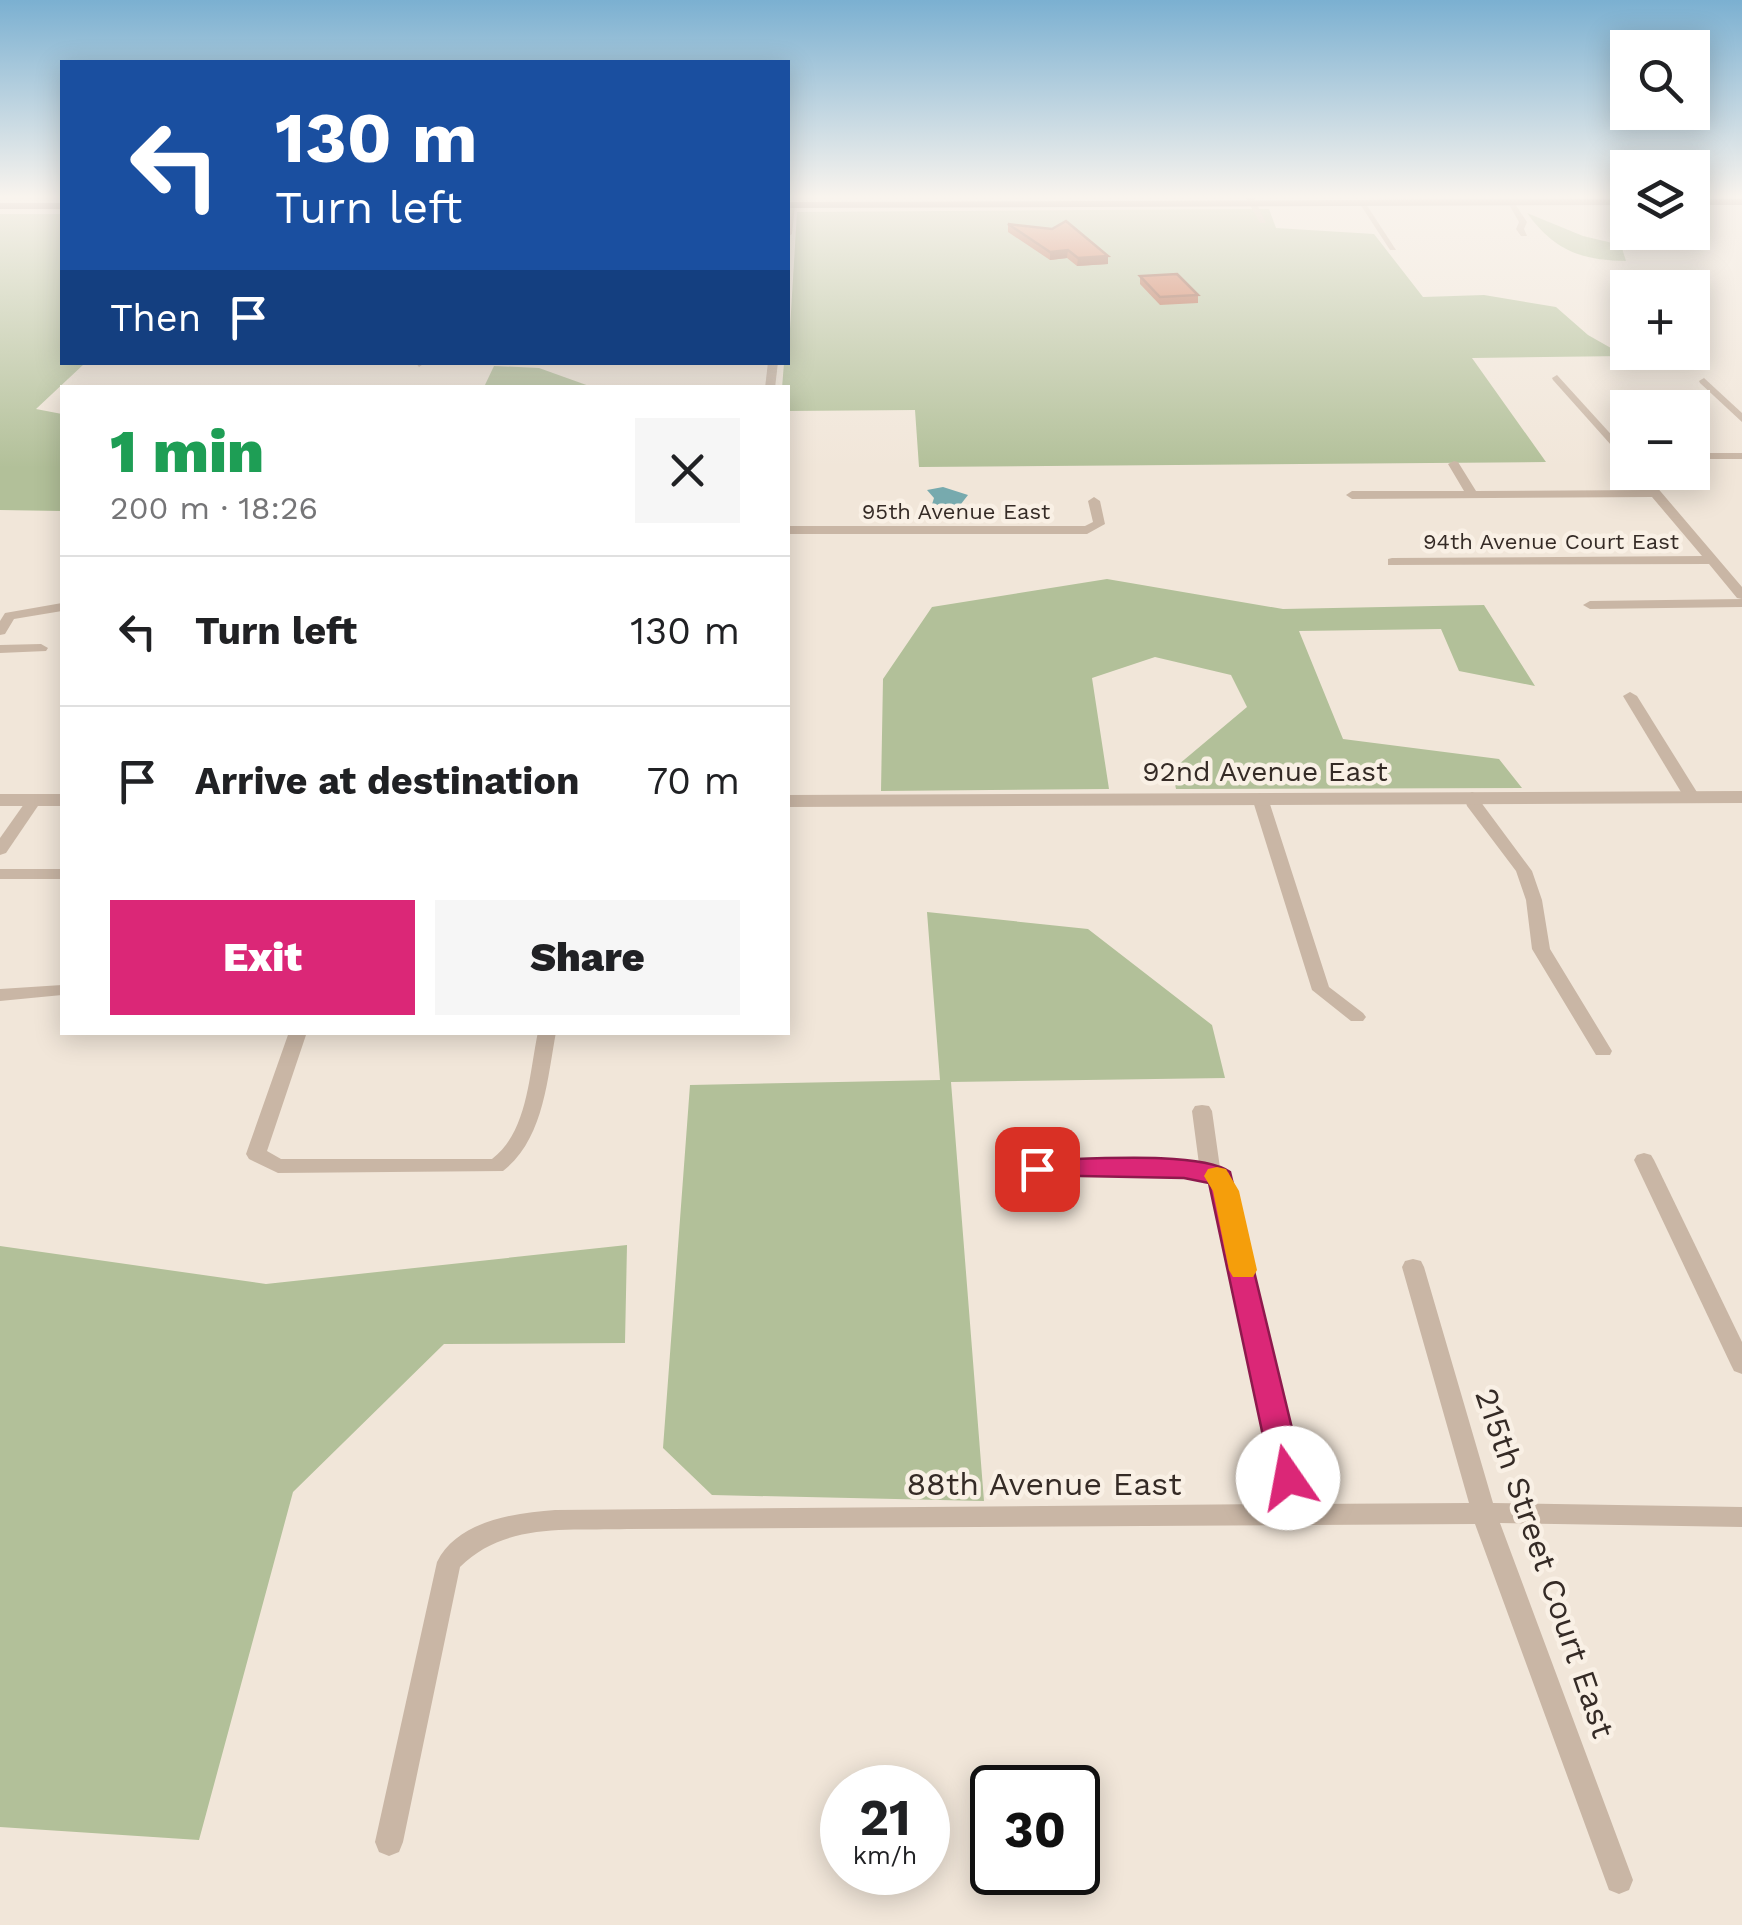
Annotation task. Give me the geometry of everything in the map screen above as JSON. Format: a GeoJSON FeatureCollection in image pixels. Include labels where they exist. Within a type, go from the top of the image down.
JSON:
{"type":"FeatureCollection","features":[{"type":"Feature","properties":{"kind":"street"},"geometry":{"type":"LineString","coordinates":[[1557,378],[1610,439]]}},
{"type":"Feature","properties":{"kind":"street"},"geometry":{"type":"LineString","coordinates":[[1704,381],[1742,419]]}},
{"type":"Feature","properties":{"kind":"street"},"geometry":{"type":"LineString","coordinates":[[1710,456],[1742,456]]}},
{"type":"Feature","properties":{"kind":"street"},"geometry":{"type":"LineString","coordinates":[[1454,464],[1472,494]]}},
{"type":"Feature","properties":{"kind":"street"},"geometry":{"type":"LineString","coordinates":[[1652,490],[1742,595]]}},
{"type":"Feature","properties":{"kind":"street"},"geometry":{"type":"LineString","coordinates":[[1352,495],[1654,493]]}},
{"type":"Feature","properties":{"kind":"street","name":"95th Avenue East"},"geometry":{"type":"LineString","coordinates":[[790,530],[1086,530],[1099,524],[1094,500]]}},
{"type":"Feature","properties":{"kind":"street","name":"94th Avenue Court East"},"geometry":{"type":"LineString","coordinates":[[1392,562],[1710,560]]}},
{"type":"Feature","properties":{"kind":"street"},"geometry":{"type":"LineString","coordinates":[[1590,604],[1742,603]]}},
{"type":"Feature","properties":{"kind":"street"},"geometry":{"type":"LineString","coordinates":[[0,631],[10,616],[60,608]]}},
{"type":"Feature","properties":{"kind":"street"},"geometry":{"type":"LineString","coordinates":[[0,649],[41,648]]}},
{"type":"Feature","properties":{"kind":"street"},"geometry":{"type":"LineString","coordinates":[[1630,696],[1692,797]]}},
{"type":"Feature","properties":{"kind":"street","name":"92nd Avenue East"},"geometry":{"type":"LineString","coordinates":[[790,801],[1742,797]]}},
{"type":"Feature","properties":{"kind":"street"},"geometry":{"type":"LineString","coordinates":[[1260,798],[1322,990],[1357,1017]]}},
{"type":"Feature","properties":{"kind":"street"},"geometry":{"type":"LineString","coordinates":[[1472,798],[1474,806],[1524,871],[1534,900],[1541,949],[1602,1051]]}},
{"type":"Feature","properties":{"kind":"street"},"geometry":{"type":"LineString","coordinates":[[0,800],[60,800]]}},
{"type":"Feature","properties":{"kind":"street"},"geometry":{"type":"LineString","coordinates":[[0,850],[34,800]]}},
{"type":"Feature","properties":{"kind":"street"},"geometry":{"type":"LineString","coordinates":[[0,874],[60,874]]}},
{"type":"Feature","properties":{"kind":"street"},"geometry":{"type":"LineString","coordinates":[[0,995],[60,990]]}},
{"type":"Feature","properties":{"kind":"street"},"geometry":{"type":"LineString","coordinates":[[297,1035],[256,1154],[278,1166],[496,1166],[515,1154],[524,1134],[545,1035]]}},
{"type":"Feature","properties":{"kind":"street"},"geometry":{"type":"LineString","coordinates":[[1202,1112],[1210,1171]]}},
{"type":"Feature","properties":{"kind":"street"},"geometry":{"type":"LineString","coordinates":[[1644,1160],[1742,1365]]}},
{"type":"Feature","properties":{"kind":"street"},"geometry":{"type":"LineString","coordinates":[[1037,1169],[1210,1171],[1221,1178],[1296,1515]]}},
{"type":"Feature","properties":{"kind":"street","name":"215th Street Court East"},"geometry":{"type":"LineString","coordinates":[[1413,1267],[1484,1514],[1620,1880]]}},
{"type":"Feature","properties":{"kind":"street","name":"88th Avenue East"},"geometry":{"type":"LineString","coordinates":[[389,1842],[448,1562],[470,1539],[494,1527],[627,1520],[1296,1515],[1742,1518]]}},
{"type":"Feature","properties":{"kind":"green space"},"geometry":{"type":"Polygon","coordinates":[[[0,288],[60,288],[60,365],[83,365],[36,409],[60,414],[60,511],[0,510],[0,288]]]}},
{"type":"Feature","properties":{"kind":"green space"},"geometry":{"type":"Polygon","coordinates":[[[792,288],[1416,288],[1423,297],[1484,295],[1556,307],[1588,335],[1610,347],[1610,356],[1472,358],[1546,462],[919,467],[915,410],[790,411],[790,385],[782,385],[784,365],[790,365],[792,288]]]}},
{"type":"Feature","properties":{"kind":"green space"},"geometry":{"type":"Polygon","coordinates":[[[494,366],[539,368],[586,385],[485,385],[494,366]]]}},
{"type":"Feature","properties":{"kind":"green space"},"geometry":{"type":"Polygon","coordinates":[[[1107,579],[1283,609],[1484,605],[1535,686],[1459,671],[1441,629],[1299,631],[1343,739],[1499,759],[1522,788],[1176,789],[1172,770],[1247,707],[1231,675],[1155,657],[1092,678],[1109,789],[881,791],[883,679],[932,607],[1107,579]]]}},
{"type":"Feature","properties":{"kind":"green space"},"geometry":{"type":"Polygon","coordinates":[[[927,912],[1088,929],[1212,1025],[1225,1078],[951,1082],[984,1501],[712,1495],[663,1448],[690,1085],[940,1080],[927,912]]]}},
{"type":"Feature","properties":{"kind":"green space"},"geometry":{"type":"Polygon","coordinates":[[[627,1245],[625,1343],[444,1344],[293,1492],[199,1840],[0,1827],[0,1246],[266,1284],[627,1245]]]}},
{"type":"Feature","properties":{"kind":"water"},"geometry":{"type":"Polygon","coordinates":[[[943,487],[968,495],[961,504],[967,510],[949,519],[928,517],[934,498],[927,490],[943,487]]]}},
{"type":"Feature","properties":{"kind":"building"},"geometry":{"type":"Polygon","coordinates":[[[1151,288],[1191,288],[1198,295],[1160,297],[1151,288]]]}},
{"type":"Feature","properties":{"kind":"slow traffic"},"geometry":{"type":"LineString","coordinates":[[1217,1176],[1226,1191],[1243,1270]]}},
{"type":"Feature","properties":{"kind":"route"},"geometry":{"type":"LineString","coordinates":[[1037,1169],[1184,1169],[1210,1171],[1221,1178],[1288,1478]]}}]}
